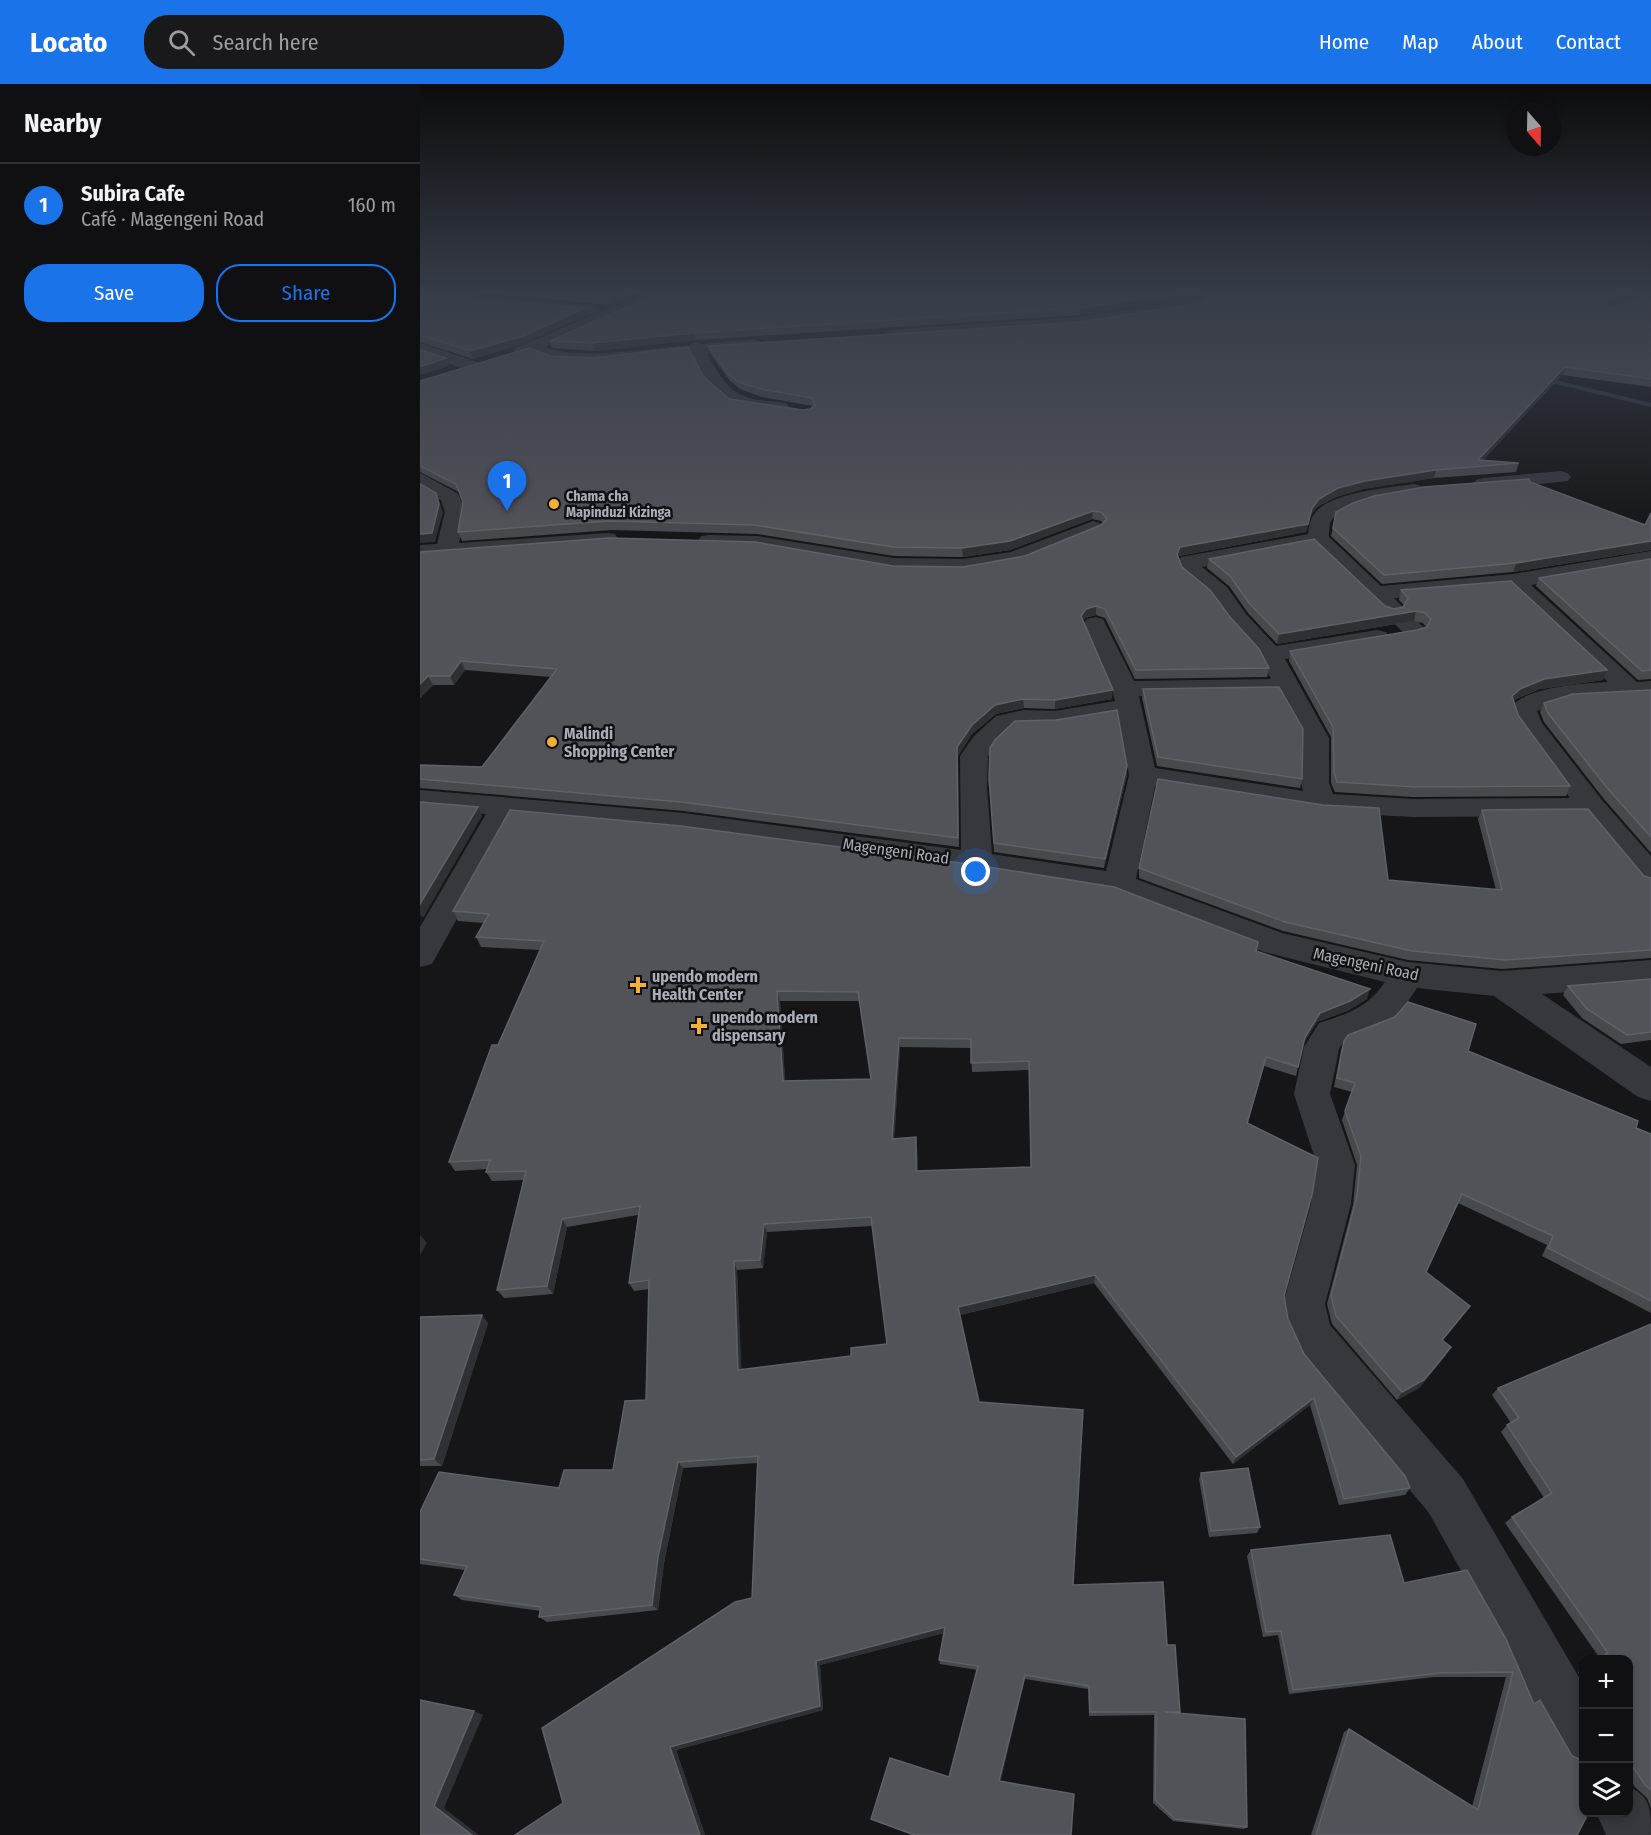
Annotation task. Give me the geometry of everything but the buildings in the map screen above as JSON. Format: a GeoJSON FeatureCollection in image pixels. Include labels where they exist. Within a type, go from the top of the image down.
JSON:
{"type":"FeatureCollection","features":[{"type":"Feature","properties":{"kind":"street"},"geometry":{"type":"LineString","coordinates":[[441,376],[453,373]]}},
{"type":"Feature","properties":{"kind":"street"},"geometry":{"type":"LineString","coordinates":[[709,373],[712,378],[738,401],[794,409]]}},
{"type":"Feature","properties":{"kind":"street"},"geometry":{"type":"LineString","coordinates":[[1463,485],[1561,477]]}},
{"type":"Feature","properties":{"kind":"street"},"geometry":{"type":"LineString","coordinates":[[420,479],[450,497],[455,512],[447,549]]}},
{"type":"Feature","properties":{"kind":"street"},"geometry":{"type":"LineString","coordinates":[[1318,538],[1320,522],[1326,513],[1351,501],[1436,487]]}},
{"type":"Feature","properties":{"kind":"street"},"geometry":{"type":"LineString","coordinates":[[690,540],[757,542],[894,566],[963,566],[1016,558],[1093,527]]}},
{"type":"Feature","properties":{"kind":"street"},"geometry":{"type":"LineString","coordinates":[[420,552],[623,538]]}},
{"type":"Feature","properties":{"kind":"street"},"geometry":{"type":"LineString","coordinates":[[1270,654],[1414,630],[1318,538]]}},
{"type":"Feature","properties":{"kind":"street"},"geometry":{"type":"LineString","coordinates":[[1318,538],[1270,549],[1189,562],[1191,569],[1219,592],[1238,619],[1270,654],[1316,738],[1315,783],[1321,802]]}},
{"type":"Feature","properties":{"kind":"street"},"geometry":{"type":"LineString","coordinates":[[1376,593],[1513,581],[1651,558]]}},
{"type":"Feature","properties":{"kind":"street"},"geometry":{"type":"LineString","coordinates":[[1513,581],[1641,689]]}},
{"type":"Feature","properties":{"kind":"street"},"geometry":{"type":"LineString","coordinates":[[1095,624],[1126,698],[1143,774],[1119,884]]}},
{"type":"Feature","properties":{"kind":"street"},"geometry":{"type":"LineString","coordinates":[[976,862],[974,756],[984,742],[1005,722],[1024,718],[1055,719],[1126,698],[1287,686]]}},
{"type":"Feature","properties":{"kind":"street"},"geometry":{"type":"LineString","coordinates":[[1641,689],[1557,696],[1537,700],[1523,708],[1529,724],[1592,807],[1651,876]]}},
{"type":"Feature","properties":{"kind":"street"},"geometry":{"type":"LineString","coordinates":[[1143,774],[1321,802],[1413,808],[1592,807]]}},
{"type":"Feature","properties":{"kind":"street","name":"Magengeni Road"},"geometry":{"type":"LineString","coordinates":[[420,799],[684,822],[1119,884],[1276,945],[1408,975],[1502,984],[1651,973]]}},
{"type":"Feature","properties":{"kind":"street"},"geometry":{"type":"LineString","coordinates":[[420,955],[505,806]]}},
{"type":"Feature","properties":{"kind":"street"},"geometry":{"type":"LineString","coordinates":[[1408,975],[1388,1006],[1379,1014],[1369,1021],[1331,1033],[1322,1047],[1316,1066],[1312,1094],[1336,1165],[1331,1204],[1304,1304],[1309,1326],[1317,1345],[1446,1496],[1579,1729]]}},
{"type":"Feature","properties":{"kind":"street","name":"Magengeni Road"},"geometry":{"type":"LineString","coordinates":[[1502,984],[1651,1086]]}},
{"type":"Feature","properties":{"kind":"street"},"geometry":{"type":"LineString","coordinates":[[1627,1817],[1636,1835]]}},
{"type":"Feature","properties":{"kind":"waterway"},"geometry":{"type":"LineString","coordinates":[[1538,377],[1651,405]]}},
{"type":"Feature","properties":{"kind":"place","name":"Chama cha Mapinduzi Kizinga"},"geometry":{"type":"Point","coordinates":[554,504]}},
{"type":"Feature","properties":{"kind":"place","name":"Subira Cafe"},"geometry":{"type":"Point","coordinates":[507,511]}},
{"type":"Feature","properties":{"kind":"place","name":"Malindi Shopping Center"},"geometry":{"type":"Point","coordinates":[552,742]}},
{"type":"Feature","properties":{"kind":"place","name":"upendo modern Health Center"},"geometry":{"type":"Point","coordinates":[638,985]}},
{"type":"Feature","properties":{"kind":"place","name":"upendo modern dispensary"},"geometry":{"type":"Point","coordinates":[699,1026]}}]}
